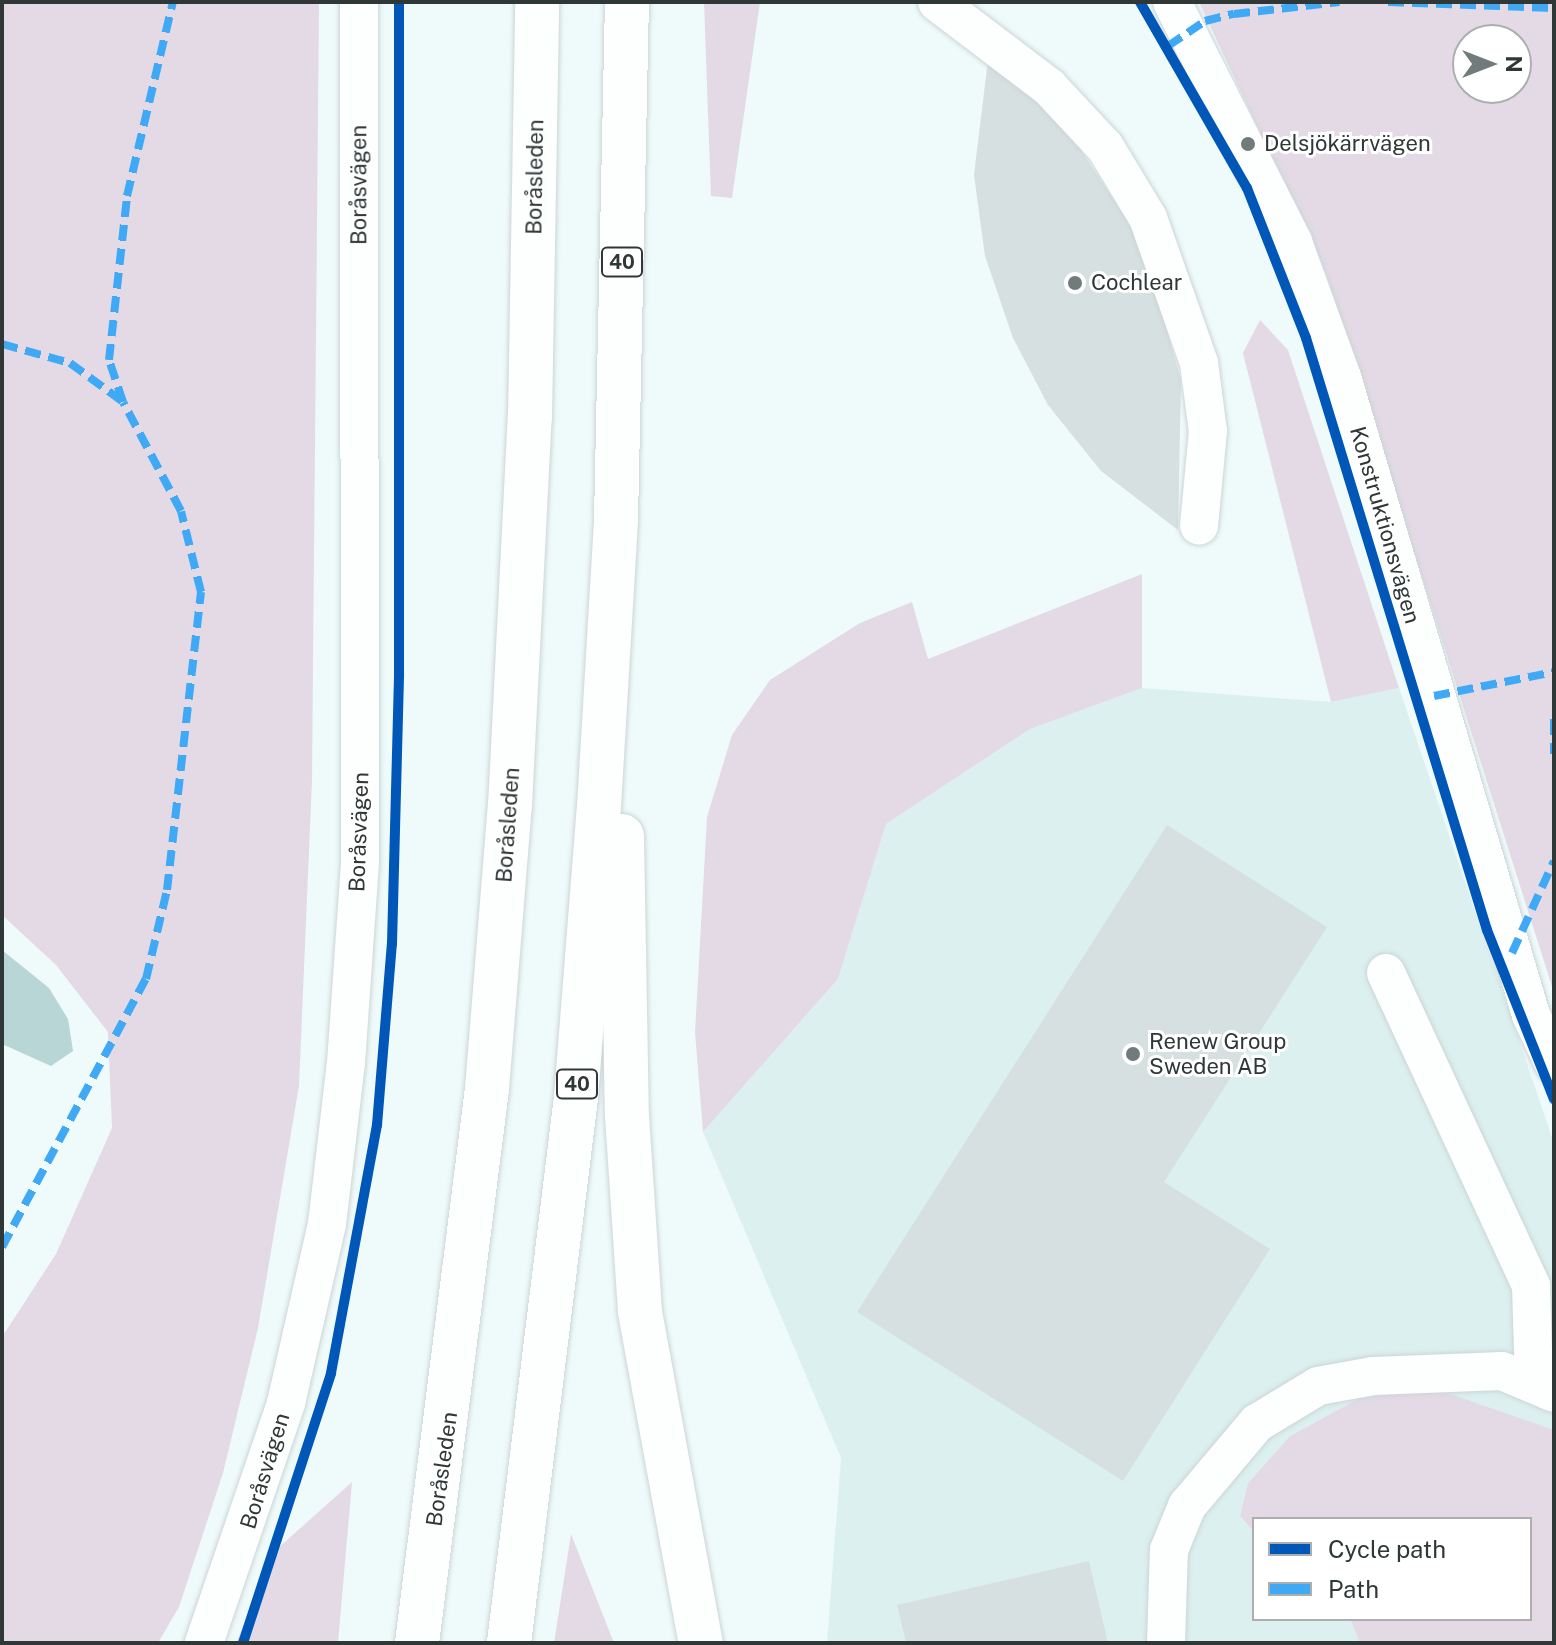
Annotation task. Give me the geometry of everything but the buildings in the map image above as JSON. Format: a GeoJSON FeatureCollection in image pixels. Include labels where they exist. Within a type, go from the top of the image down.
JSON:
{"type":"FeatureCollection","features":[{"type":"Feature","properties":{"kind":"highway","name":"Boråsleden"},"geometry":{"type":"LineString","coordinates":[[417,1643],[476,1183],[510,806],[530,417],[537,2]]}},
{"type":"Feature","properties":{"kind":"highway","name":"40"},"geometry":{"type":"LineString","coordinates":[[509,1643],[576,1097],[616,521],[627,2]]}},
{"type":"Feature","properties":{"kind":"highway"},"geometry":{"type":"LineString","coordinates":[[616,521],[627,1116],[640,1312],[701,1643]]}},
{"type":"Feature","properties":{"kind":"street","name":"Boråsvägen"},"geometry":{"type":"LineString","coordinates":[[204,1643],[286,1403],[327,1224],[346,1063],[361,816],[359,2]]}},
{"type":"Feature","properties":{"kind":"street"},"geometry":{"type":"LineString","coordinates":[[937,2],[1049,87],[1105,147],[1148,218],[1199,363],[1208,431],[1199,526]]}},
{"type":"Feature","properties":{"kind":"street","name":"Konstruktionsvägen"},"geometry":{"type":"LineString","coordinates":[[1172,2],[1293,242],[1342,377],[1531,1015],[1554,1064]]}},
{"type":"Feature","properties":{"kind":"street"},"geometry":{"type":"LineString","coordinates":[[1166,1643],[1169,1550],[1187,1506],[1257,1423],[1318,1386],[1373,1376],[1440,1369],[1544,1386],[1531,1286],[1386,973]]}},
{"type":"Feature","properties":{"kind":"shaded area"},"geometry":{"type":"Polygon","coordinates":[[[2,2],[319,2],[312,780],[299,1086],[258,1328],[223,1473],[179,1607],[158,1643],[2,1643],[2,1337],[56,1254],[112,1128],[108,1032],[56,965],[2,915],[2,2]]]}},
{"type":"Feature","properties":{"kind":"shaded area"},"geometry":{"type":"Polygon","coordinates":[[[704,2],[760,2],[732,198],[711,196],[704,2]]]}},
{"type":"Feature","properties":{"kind":"shaded area"},"geometry":{"type":"Polygon","coordinates":[[[1199,2],[1554,2],[1554,993],[1326,274],[1199,2]]]}},
{"type":"Feature","properties":{"kind":"shaded area"},"geometry":{"type":"Polygon","coordinates":[[[1260,320],[1288,350],[1399,688],[1331,702],[1243,353],[1260,320]]]}},
{"type":"Feature","properties":{"kind":"shaded area"},"geometry":{"type":"Polygon","coordinates":[[[1142,574],[1142,688],[1030,729],[886,824],[838,979],[703,1132],[695,1032],[707,817],[732,735],[770,680],[860,623],[912,602],[928,659],[1142,574]]]}},
{"type":"Feature","properties":{"kind":"shaded area"},"geometry":{"type":"Polygon","coordinates":[[[1142,688],[1331,702],[1399,688],[1554,1143],[1554,1430],[1358,1399],[1290,1436],[1248,1483],[1240,1516],[1252,1530],[1252,1621],[1351,1621],[1360,1643],[827,1643],[841,1458],[703,1132],[838,979],[886,824],[1030,729],[1142,688]]]}},
{"type":"Feature","properties":{"kind":"shaded area"},"geometry":{"type":"Polygon","coordinates":[[[1430,1387],[1554,1430],[1554,1643],[1360,1643],[1351,1621],[1532,1621],[1532,1517],[1252,1517],[1252,1530],[1240,1516],[1248,1483],[1290,1436],[1358,1399],[1430,1387]]]}},
{"type":"Feature","properties":{"kind":"shaded area"},"geometry":{"type":"Polygon","coordinates":[[[352,1482],[338,1643],[236,1643],[277,1549],[352,1482]]]}},
{"type":"Feature","properties":{"kind":"shaded area"},"geometry":{"type":"Polygon","coordinates":[[[571,1534],[614,1643],[554,1643],[571,1534]]]}},
{"type":"Feature","properties":{"kind":"water"},"geometry":{"type":"Polygon","coordinates":[[[2,950],[49,988],[68,1019],[73,1051],[51,1066],[2,1044],[2,950]]]}},
{"type":"Feature","properties":{"kind":"marked path"},"geometry":{"type":"LineString","coordinates":[[2,1247],[146,979],[167,890],[201,592],[181,511],[123,402],[109,360],[127,196],[173,2]]}},
{"type":"Feature","properties":{"kind":"marked path"},"geometry":{"type":"LineString","coordinates":[[1168,46],[1205,21],[1234,14],[1339,2]]}},
{"type":"Feature","properties":{"kind":"marked path"},"geometry":{"type":"LineString","coordinates":[[1388,2],[1554,8]]}},
{"type":"Feature","properties":{"kind":"marked path"},"geometry":{"type":"LineString","coordinates":[[2,344],[70,363],[123,402]]}},
{"type":"Feature","properties":{"kind":"marked path"},"geometry":{"type":"LineString","coordinates":[[1434,696],[1554,672]]}},
{"type":"Feature","properties":{"kind":"marked path"},"geometry":{"type":"LineString","coordinates":[[1554,719],[1554,754]]}},
{"type":"Feature","properties":{"kind":"marked path"},"geometry":{"type":"LineString","coordinates":[[1512,953],[1554,861]]}},
{"type":"Feature","properties":{"kind":"cycle path"},"geometry":{"type":"LineString","coordinates":[[243,1643],[331,1373],[377,1125],[392,944],[399,674],[399,2]]}},
{"type":"Feature","properties":{"kind":"cycle path"},"geometry":{"type":"LineString","coordinates":[[1140,2],[1247,188],[1306,338],[1487,930],[1554,1099]]}},
{"type":"Feature","properties":{"kind":"place","name":"Delsjökärrvägen"},"geometry":{"type":"Point","coordinates":[1248,144]}},
{"type":"Feature","properties":{"kind":"place","name":"Cochlear"},"geometry":{"type":"Point","coordinates":[1075,283]}},
{"type":"Feature","properties":{"kind":"place","name":"Renew Group Sweden AB"},"geometry":{"type":"Point","coordinates":[1133,1054]}}]}
